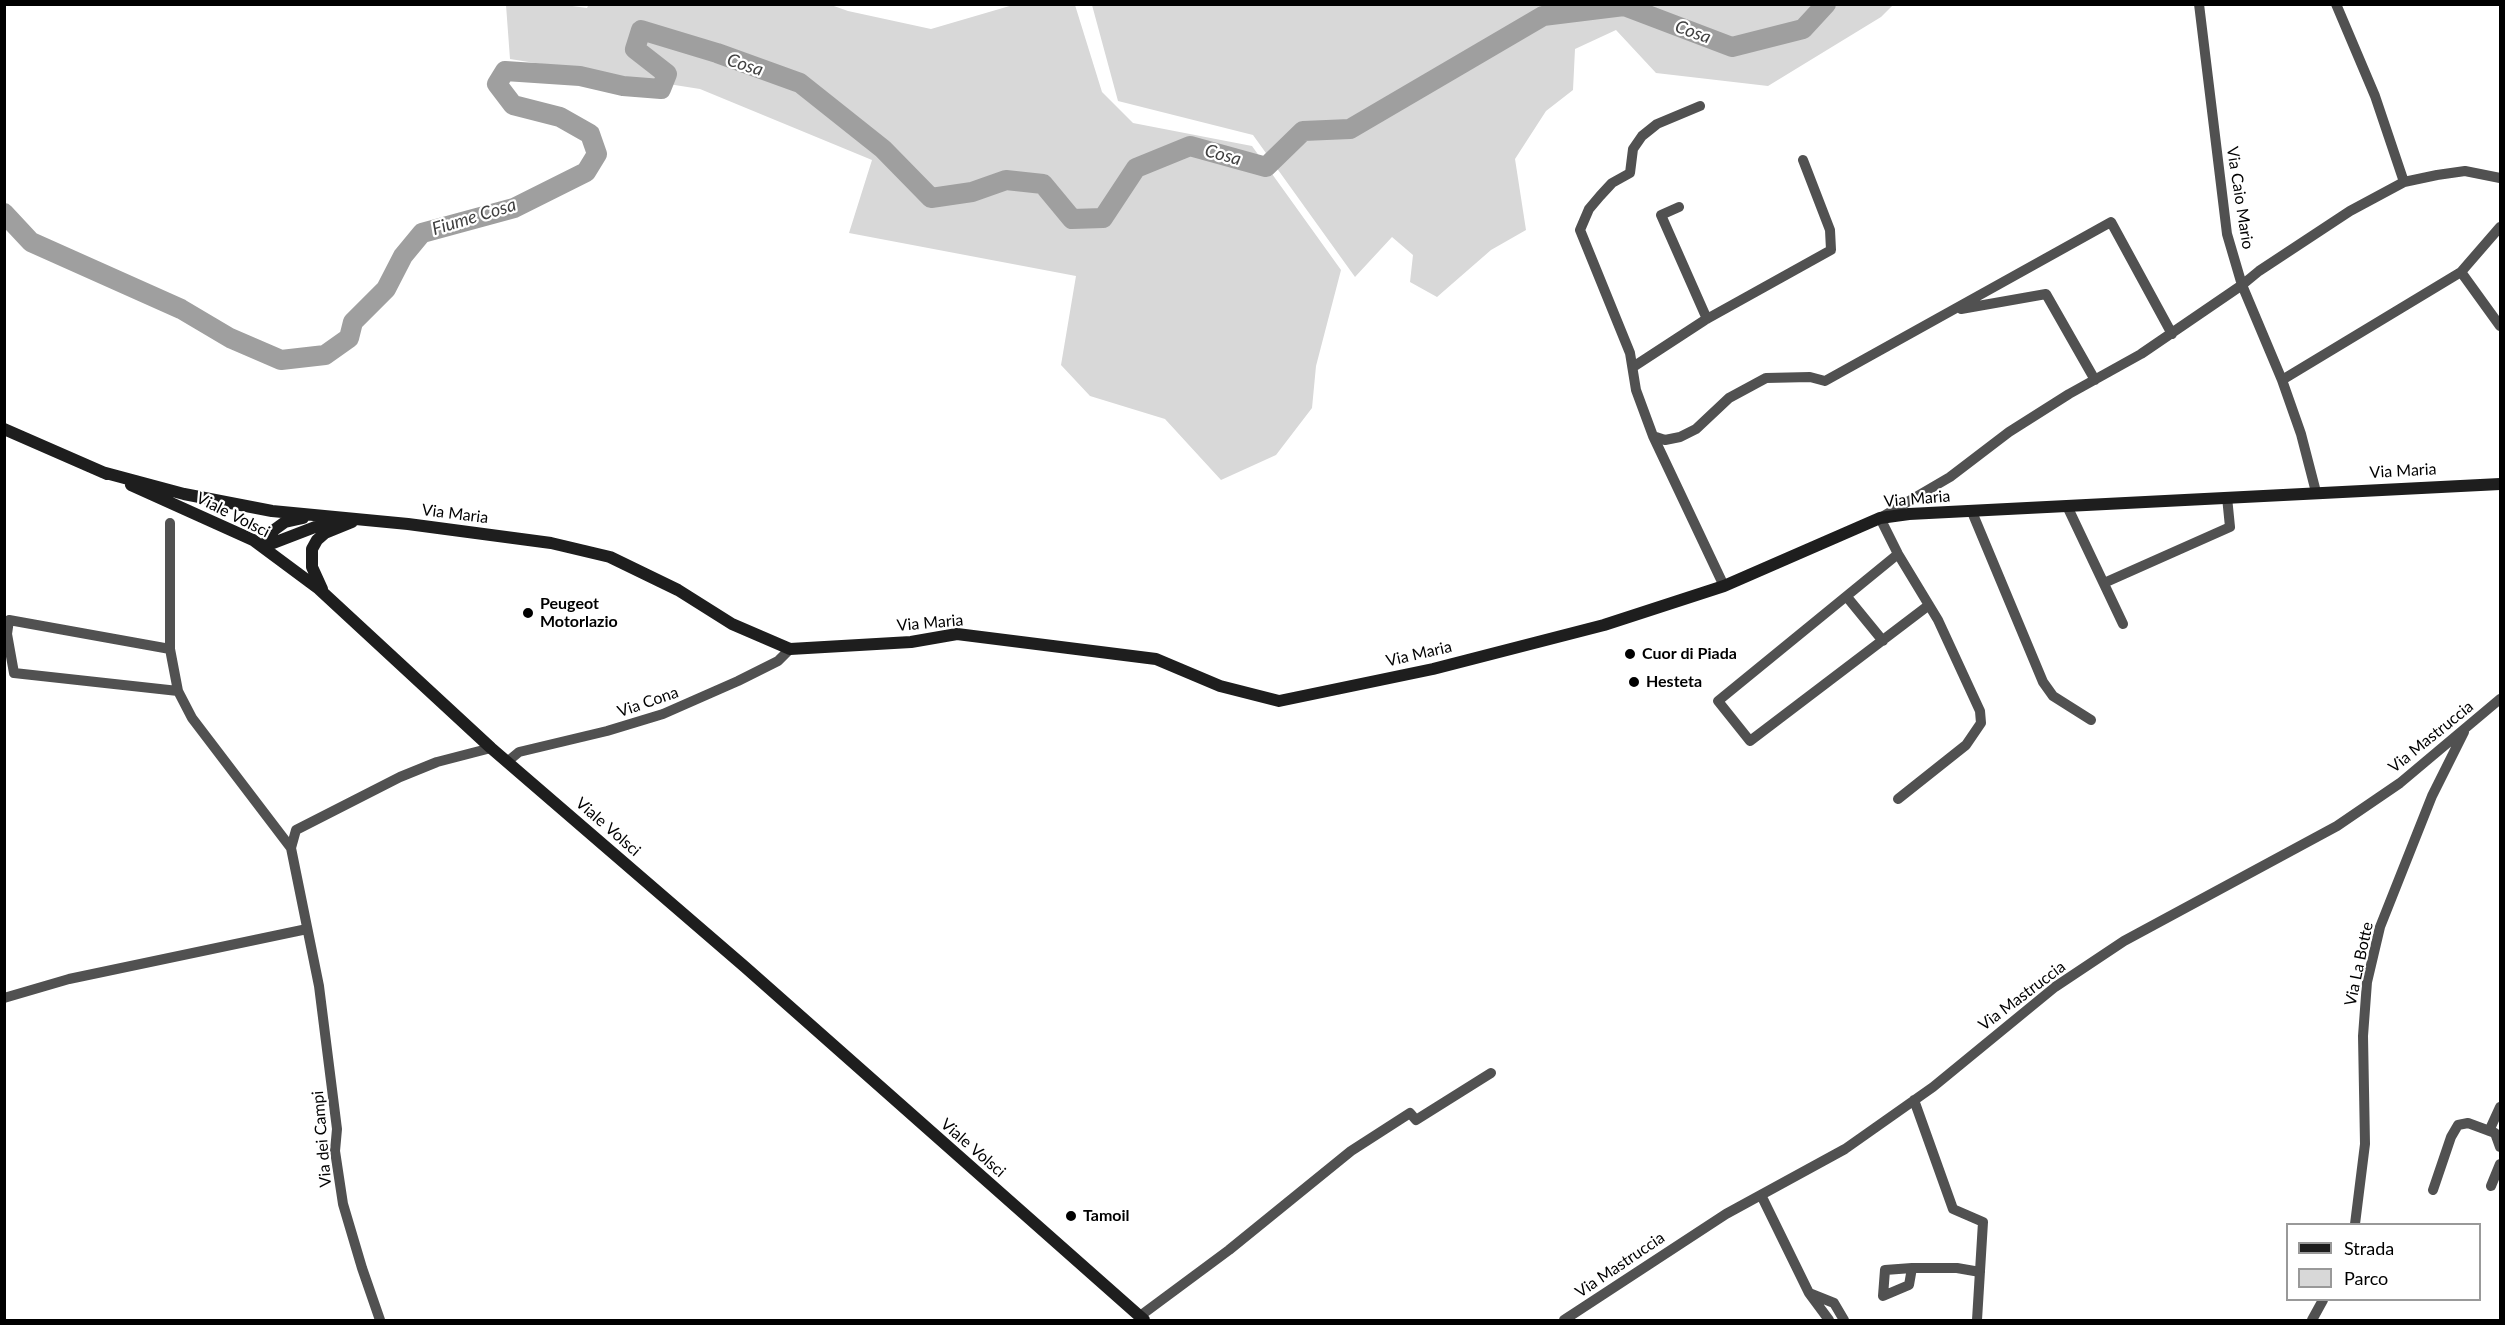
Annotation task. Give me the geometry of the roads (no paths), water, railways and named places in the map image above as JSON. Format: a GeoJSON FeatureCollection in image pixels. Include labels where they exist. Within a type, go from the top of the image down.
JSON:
{"type":"FeatureCollection","features":[{"type":"Feature","properties":{"kind":"street","name":"Via Caio Mario"},"geometry":{"type":"LineString","coordinates":[[2199,4],[2228,234],[2242,285],[2282,380],[2301,434],[2316,492]]}},
{"type":"Feature","properties":{"kind":"street"},"geometry":{"type":"LineString","coordinates":[[2336,4],[2375,96],[2404,182]]}},
{"type":"Feature","properties":{"kind":"street"},"geometry":{"type":"LineString","coordinates":[[1701,106],[1657,124],[1642,136],[1633,149],[1630,174],[1612,183],[1600,196],[1589,209],[1580,230],[1633,367],[1636,390],[1653,436],[1724,586]]}},
{"type":"Feature","properties":{"kind":"street"},"geometry":{"type":"LineString","coordinates":[[1633,367],[1707,319],[1831,250],[1830,230],[1803,160]]}},
{"type":"Feature","properties":{"kind":"street"},"geometry":{"type":"LineString","coordinates":[[1898,798],[1966,745],[1981,723],[1976,699],[1929,605],[1898,554],[1880,518],[1950,477],[2009,432],[2172,334],[2259,271],[2350,211],[2404,182],[2465,171],[2500,178]]}},
{"type":"Feature","properties":{"kind":"street"},"geometry":{"type":"LineString","coordinates":[[1679,207],[1661,215],[1707,319]]}},
{"type":"Feature","properties":{"kind":"street"},"geometry":{"type":"LineString","coordinates":[[1653,436],[1665,440],[1680,437],[1696,429],[1729,398],[1766,378],[1810,377],[1825,381],[2111,222],[2172,334]]}},
{"type":"Feature","properties":{"kind":"street"},"geometry":{"type":"LineString","coordinates":[[2282,380],[2461,272],[2500,227]]}},
{"type":"Feature","properties":{"kind":"street"},"geometry":{"type":"LineString","coordinates":[[2461,272],[2500,326]]}},
{"type":"Feature","properties":{"kind":"street"},"geometry":{"type":"LineString","coordinates":[[1952,311],[2046,294],[2095,380]]}},
{"type":"Feature","properties":{"kind":"street","name":"Viale Volsci"},"geometry":{"type":"LineString","coordinates":[[4,429],[254,540],[263,547],[327,598],[491,748],[745,967],[1142,1318]]}},
{"type":"Feature","properties":{"kind":"street"},"geometry":{"type":"LineString","coordinates":[[102,472],[212,501],[356,521]]}},
{"type":"Feature","properties":{"kind":"street","name":"Via Maria"},"geometry":{"type":"LineString","coordinates":[[356,521],[408,524],[551,543],[610,557],[678,590],[732,624],[790,649],[911,642],[957,634],[1156,659],[1220,686],[1278,700],[1433,669],[1553,639],[1724,586],[1880,518],[1909,514],[2500,484]]}},
{"type":"Feature","properties":{"kind":"street"},"geometry":{"type":"LineString","coordinates":[[2104,583],[2230,527],[2227,497]]}},
{"type":"Feature","properties":{"kind":"street"},"geometry":{"type":"LineString","coordinates":[[2067,506],[2123,624]]}},
{"type":"Feature","properties":{"kind":"street"},"geometry":{"type":"LineString","coordinates":[[1972,512],[2043,682],[2053,696],[2091,720]]}},
{"type":"Feature","properties":{"kind":"street"},"geometry":{"type":"LineString","coordinates":[[263,547],[274,530],[285,522],[296,518],[319,516]]}},
{"type":"Feature","properties":{"kind":"street"},"geometry":{"type":"LineString","coordinates":[[263,547],[315,527],[356,521]]}},
{"type":"Feature","properties":{"kind":"street"},"geometry":{"type":"LineString","coordinates":[[327,598],[312,567],[312,549],[316,540],[325,533],[356,521]]}},
{"type":"Feature","properties":{"kind":"street"},"geometry":{"type":"LineString","coordinates":[[170,523],[170,649],[178,691],[192,718],[291,848]]}},
{"type":"Feature","properties":{"kind":"street"},"geometry":{"type":"LineString","coordinates":[[1898,554],[1718,700],[1750,741],[1929,605]]}},
{"type":"Feature","properties":{"kind":"street"},"geometry":{"type":"LineString","coordinates":[[1847,597],[1883,641]]}},
{"type":"Feature","properties":{"kind":"street"},"geometry":{"type":"LineString","coordinates":[[170,649],[9,620],[7,634],[14,673],[178,691]]}},
{"type":"Feature","properties":{"kind":"street","name":"Via Cona"},"geometry":{"type":"LineString","coordinates":[[507,762],[519,752],[607,731],[672,711],[778,661],[790,649]]}},
{"type":"Feature","properties":{"kind":"street","name":"Via Mastruccia"},"geometry":{"type":"LineString","coordinates":[[1564,1320],[1659,1256],[1761,1195],[1845,1149],[1914,1100],[2055,987],[2124,941],[2337,826],[2400,783],[2500,699]]}},
{"type":"Feature","properties":{"kind":"street","name":"Via La Botte"},"geometry":{"type":"LineString","coordinates":[[2355,1223],[2365,1144],[2363,1036],[2367,982],[2380,927],[2432,796],[2467,727]]}},
{"type":"Feature","properties":{"kind":"street"},"geometry":{"type":"LineString","coordinates":[[291,848],[296,830],[400,777],[438,762],[491,748]]}},
{"type":"Feature","properties":{"kind":"street","name":"Via dei Campi"},"geometry":{"type":"LineString","coordinates":[[291,848],[319,986],[337,1129],[335,1151],[343,1204],[380,1320]]}},
{"type":"Feature","properties":{"kind":"street"},"geometry":{"type":"LineString","coordinates":[[4,998],[69,979],[307,929]]}},
{"type":"Feature","properties":{"kind":"street"},"geometry":{"type":"LineString","coordinates":[[1142,1318],[1351,1150],[1410,1113],[1416,1120],[1491,1073]]}},
{"type":"Feature","properties":{"kind":"street"},"geometry":{"type":"LineString","coordinates":[[1914,1100],[1953,1209],[1983,1222],[1977,1320]]}},
{"type":"Feature","properties":{"kind":"street"},"geometry":{"type":"LineString","coordinates":[[2489,1131],[2500,1107]]}},
{"type":"Feature","properties":{"kind":"street"},"geometry":{"type":"LineString","coordinates":[[2433,1190],[2451,1137],[2458,1125],[2468,1123],[2494,1133],[2500,1147]]}},
{"type":"Feature","properties":{"kind":"street"},"geometry":{"type":"LineString","coordinates":[[2491,1186],[2500,1164]]}},
{"type":"Feature","properties":{"kind":"street"},"geometry":{"type":"LineString","coordinates":[[1761,1195],[1809,1293],[1829,1320]]}},
{"type":"Feature","properties":{"kind":"street"},"geometry":{"type":"LineString","coordinates":[[1912,1268],[1957,1268],[1980,1272]]}},
{"type":"Feature","properties":{"kind":"street"},"geometry":{"type":"LineString","coordinates":[[1809,1293],[1834,1303],[1844,1320]]}},
{"type":"Feature","properties":{"kind":"street"},"geometry":{"type":"LineString","coordinates":[[2312,1320],[2322,1301]]}},
{"type":"Feature","properties":{"kind":"waterway","name":"Cosa"},"geometry":{"type":"LineString","coordinates":[[4,213],[31,242],[181,309],[230,338],[281,360],[325,355],[349,338],[353,322],[386,289],[403,256],[422,233],[514,208],[586,172],[597,154],[590,134],[560,117],[513,105],[497,84],[505,71],[580,76],[623,86],[661,89],[667,74],[635,49],[641,30],[717,53],[800,83],[883,149],[931,198],[972,192],[1006,180],[1043,184],[1072,219],[1103,218],[1136,168],[1190,146],[1266,167],[1303,131],[1350,129],[1543,16],[1624,6],[1732,47],[1803,29],[1826,4]]}},
{"type":"Feature","properties":{"kind":"place","name":"Peugeot Motorlazio"},"geometry":{"type":"Point","coordinates":[528,613]}},
{"type":"Feature","properties":{"kind":"place","name":"Cuor di Piada"},"geometry":{"type":"Point","coordinates":[1630,654]}},
{"type":"Feature","properties":{"kind":"place","name":"Hesteta"},"geometry":{"type":"Point","coordinates":[1634,682]}},
{"type":"Feature","properties":{"kind":"place","name":"Tamoil"},"geometry":{"type":"Point","coordinates":[1071,1216]}},
{"type":"Feature","properties":{"kind":"water label","name":"Fiume Cosa"},"geometry":{"type":"Point","coordinates":[474,217]}}]}
